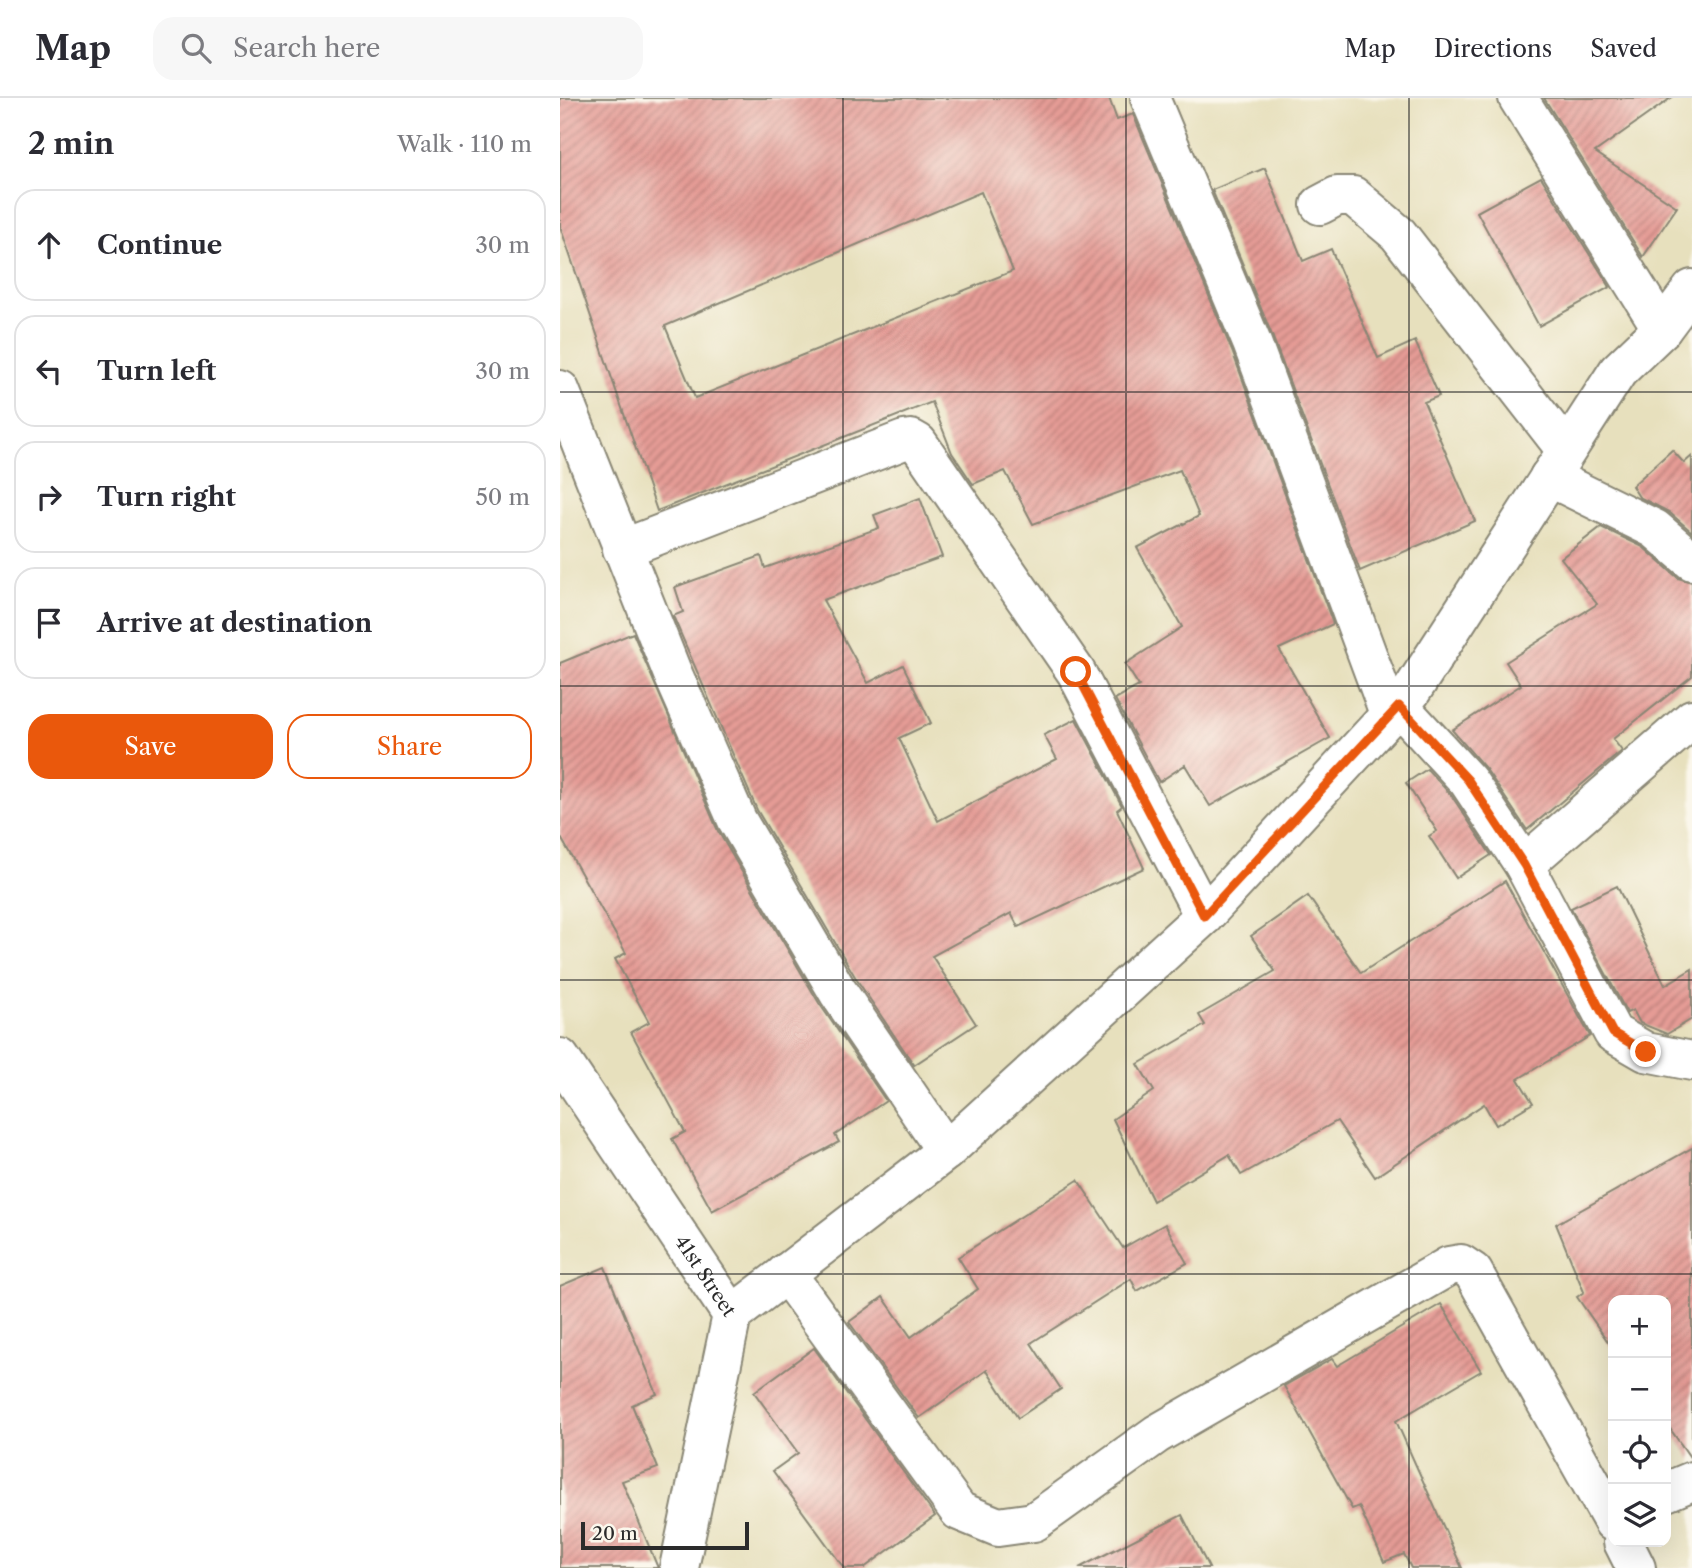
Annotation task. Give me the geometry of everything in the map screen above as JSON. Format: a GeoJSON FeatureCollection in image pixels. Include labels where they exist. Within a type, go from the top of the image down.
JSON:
{"type":"FeatureCollection","features":[{"type":"Feature","properties":{"kind":"street"},"geometry":{"type":"LineString","coordinates":[[1150,98],[1252,343],[1395,711],[1468,780],[1524,865],[1613,1033],[1646,1052],[1692,1061]]}},
{"type":"Feature","properties":{"kind":"street"},"geometry":{"type":"LineString","coordinates":[[1518,98],[1662,329]]}},
{"type":"Feature","properties":{"kind":"street"},"geometry":{"type":"LineString","coordinates":[[1320,205],[1337,195],[1353,196],[1398,234],[1558,464],[1655,529],[1692,561]]}},
{"type":"Feature","properties":{"kind":"street"},"geometry":{"type":"LineString","coordinates":[[732,1315],[946,1151],[1204,916],[1395,711],[1626,360],[1662,329],[1692,289]]}},
{"type":"Feature","properties":{"kind":"street"},"geometry":{"type":"LineString","coordinates":[[560,390],[622,549],[737,820],[838,992],[946,1151]]}},
{"type":"Feature","properties":{"kind":"street"},"geometry":{"type":"LineString","coordinates":[[622,549],[904,440],[911,439],[918,443],[1076,672],[1204,916]]}},
{"type":"Feature","properties":{"kind":"street"},"geometry":{"type":"LineString","coordinates":[[1524,865],[1692,719]]}},
{"type":"Feature","properties":{"kind":"street","name":"41st Street"},"geometry":{"type":"LineString","coordinates":[[560,1058],[732,1315],[679,1568]]}},
{"type":"Feature","properties":{"kind":"street"},"geometry":{"type":"LineString","coordinates":[[786,1273],[958,1511],[998,1527],[1034,1521],[1157,1434],[1450,1266],[1461,1264],[1473,1272],[1608,1510]]}},
{"type":"Feature","properties":{"kind":"street"},"geometry":{"type":"LineString","coordinates":[[1671,1490],[1692,1481]]}},
{"type":"Feature","properties":{"kind":"street"},"geometry":{"type":"LineString","coordinates":[[1626,1547],[1636,1568]]}},
{"type":"Feature","properties":{"kind":"building"},"geometry":{"type":"Polygon","coordinates":[[[560,98],[1109,98],[1117,120],[1133,114],[1232,351],[1333,624],[1279,649],[1330,738],[1210,806],[1185,765],[1159,782],[1115,699],[1139,686],[1125,664],[1182,627],[1137,548],[1199,516],[1180,470],[1033,524],[1005,471],[973,484],[952,453],[932,402],[657,511],[560,226],[560,98]],[[981,192],[665,326],[695,398],[1013,271],[981,192]]]}},
{"type":"Feature","properties":{"kind":"building"},"geometry":{"type":"Polygon","coordinates":[[[1544,98],[1671,98],[1595,152],[1677,207],[1643,257],[1544,98]]]}},
{"type":"Feature","properties":{"kind":"building"},"geometry":{"type":"Polygon","coordinates":[[[1265,168],[1303,261],[1331,249],[1378,358],[1415,341],[1439,396],[1424,402],[1475,521],[1360,571],[1272,335],[1212,190],[1265,168]]]}},
{"type":"Feature","properties":{"kind":"building"},"geometry":{"type":"Polygon","coordinates":[[[1541,177],[1610,287],[1539,326],[1477,212],[1541,177]]]}},
{"type":"Feature","properties":{"kind":"building"},"geometry":{"type":"Polygon","coordinates":[[[1672,450],[1684,463],[1692,456],[1692,532],[1669,512],[1639,497],[1632,486],[1672,450]]]}},
{"type":"Feature","properties":{"kind":"building"},"geometry":{"type":"Polygon","coordinates":[[[920,498],[942,557],[823,600],[868,683],[903,665],[931,723],[899,738],[938,821],[1057,759],[1044,735],[1076,719],[1122,806],[1117,810],[1144,868],[1018,927],[1011,913],[932,956],[976,1024],[914,1065],[857,980],[757,810],[673,616],[683,612],[675,587],[761,556],[765,568],[879,528],[874,515],[920,498]]]}},
{"type":"Feature","properties":{"kind":"building"},"geometry":{"type":"Polygon","coordinates":[[[1601,527],[1643,547],[1678,578],[1692,582],[1692,676],[1613,739],[1622,751],[1527,830],[1486,769],[1452,730],[1521,685],[1506,662],[1597,604],[1561,558],[1601,527]]]}},
{"type":"Feature","properties":{"kind":"building"},"geometry":{"type":"Polygon","coordinates":[[[633,633],[718,831],[819,1003],[886,1101],[835,1135],[839,1142],[712,1211],[672,1139],[685,1132],[631,1032],[649,1022],[615,959],[626,953],[560,836],[560,663],[633,633]]]}},
{"type":"Feature","properties":{"kind":"building"},"geometry":{"type":"Polygon","coordinates":[[[1427,769],[1451,795],[1491,855],[1456,878],[1429,836],[1437,831],[1406,783],[1427,769]]]}},
{"type":"Feature","properties":{"kind":"building"},"geometry":{"type":"Polygon","coordinates":[[[1505,881],[1590,1036],[1518,1079],[1533,1103],[1496,1125],[1484,1104],[1375,1177],[1337,1121],[1241,1175],[1229,1155],[1153,1201],[1113,1119],[1154,1091],[1138,1064],[1205,1025],[1199,1015],[1275,971],[1251,936],[1308,896],[1361,973],[1505,881]]]}},
{"type":"Feature","properties":{"kind":"building"},"geometry":{"type":"Polygon","coordinates":[[[1617,886],[1665,985],[1692,969],[1692,1019],[1667,1034],[1640,1023],[1633,1010],[1627,1013],[1571,908],[1617,886]]]}},
{"type":"Feature","properties":{"kind":"building"},"geometry":{"type":"Polygon","coordinates":[[[1692,1148],[1692,1460],[1671,1430],[1671,1295],[1608,1295],[1608,1342],[1577,1297],[1584,1292],[1556,1224],[1692,1148]]]}},
{"type":"Feature","properties":{"kind":"building"},"geometry":{"type":"Polygon","coordinates":[[[1078,1180],[1123,1248],[1165,1224],[1187,1263],[1137,1291],[1131,1279],[1031,1343],[1061,1389],[1018,1418],[987,1370],[919,1418],[849,1322],[883,1297],[911,1337],[978,1289],[958,1257],[1078,1180]]]}},
{"type":"Feature","properties":{"kind":"building"},"geometry":{"type":"Polygon","coordinates":[[[605,1267],[657,1394],[632,1405],[658,1468],[622,1481],[658,1568],[560,1568],[560,1286],[605,1267]]]}},
{"type":"Feature","properties":{"kind":"building"},"geometry":{"type":"Polygon","coordinates":[[[1441,1304],[1481,1371],[1396,1421],[1462,1568],[1411,1568],[1404,1554],[1384,1562],[1359,1506],[1352,1509],[1284,1386],[1332,1359],[1337,1366],[1441,1304]]]}},
{"type":"Feature","properties":{"kind":"building"},"geometry":{"type":"Polygon","coordinates":[[[814,1348],[935,1516],[864,1568],[844,1568],[773,1471],[798,1453],[754,1392],[814,1348]]]}},
{"type":"Feature","properties":{"kind":"building"},"geometry":{"type":"Polygon","coordinates":[[[1182,1515],[1209,1568],[1079,1568],[1182,1515]]]}},
{"type":"Feature","properties":{"kind":"route"},"geometry":{"type":"LineString","coordinates":[[1076,672],[1204,916],[1399,706],[1468,780],[1524,865],[1613,1033],[1646,1052]]}}]}
